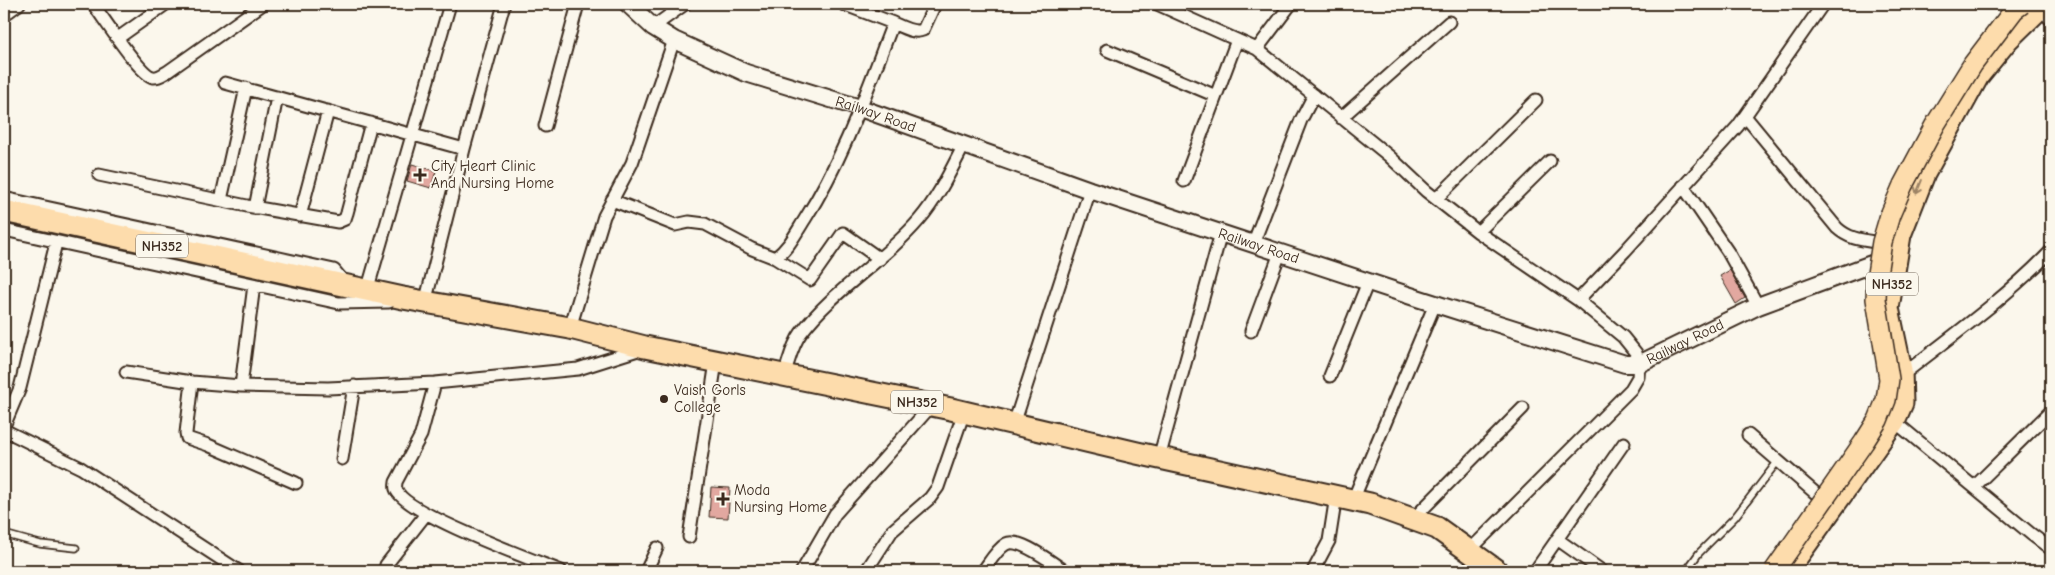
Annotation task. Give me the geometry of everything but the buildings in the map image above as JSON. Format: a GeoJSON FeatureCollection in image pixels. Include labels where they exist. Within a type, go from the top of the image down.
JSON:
{"type":"FeatureCollection","features":[{"type":"Feature","properties":{"kind":"highway","name":"NH352"},"geometry":{"type":"LineString","coordinates":[[1787,571],[1894,421],[1902,403],[1894,381],[1884,228],[1912,163],[1964,66],[1998,21],[2015,4]]}},
{"type":"Feature","properties":{"kind":"highway","name":"NH352"},"geometry":{"type":"LineString","coordinates":[[1885,255],[1900,235],[1924,174],[1978,76],[2008,39],[2039,8]]}},
{"type":"Feature","properties":{"kind":"highway","name":"NH352"},"geometry":{"type":"LineString","coordinates":[[4,211],[357,289],[425,303],[570,328],[645,347],[932,405],[1159,458],[1344,498],[1437,528],[1498,571]]}},
{"type":"Feature","properties":{"kind":"highway","name":"NH352"},"geometry":{"type":"LineString","coordinates":[[1766,571],[1883,412],[1894,381]]}},
{"type":"Feature","properties":{"kind":"main road"},"geometry":{"type":"LineString","coordinates":[[1774,571],[1864,442],[1878,420],[1886,400],[1889,379],[1878,322],[1876,300],[1877,274],[1882,242],[1903,184],[1935,125],[1973,64],[2014,10],[2039,8]]}},
{"type":"Feature","properties":{"kind":"street"},"geometry":{"type":"LineString","coordinates":[[4,15],[19,4]]}},
{"type":"Feature","properties":{"kind":"street"},"geometry":{"type":"LineString","coordinates":[[94,4],[146,74],[152,77],[160,76],[262,4]]}},
{"type":"Feature","properties":{"kind":"street"},"geometry":{"type":"LineString","coordinates":[[118,38],[166,4]]}},
{"type":"Feature","properties":{"kind":"street"},"geometry":{"type":"LineString","coordinates":[[4,198],[334,270],[357,289],[412,135],[450,4]]}},
{"type":"Feature","properties":{"kind":"street"},"geometry":{"type":"LineString","coordinates":[[425,303],[504,4]]}},
{"type":"Feature","properties":{"kind":"street"},"geometry":{"type":"LineString","coordinates":[[545,126],[578,4]]}},
{"type":"Feature","properties":{"kind":"street","name":"Railway Road"},"geometry":{"type":"LineString","coordinates":[[628,4],[653,26],[674,40],[746,73],[860,108],[1090,190],[1253,244],[1625,364],[1639,364],[1758,306],[1885,255]]}},
{"type":"Feature","properties":{"kind":"street"},"geometry":{"type":"LineString","coordinates":[[653,26],[685,4]]}},
{"type":"Feature","properties":{"kind":"street"},"geometry":{"type":"LineString","coordinates":[[843,4],[914,32],[923,30],[935,4]]}},
{"type":"Feature","properties":{"kind":"street"},"geometry":{"type":"LineString","coordinates":[[1156,4],[1256,49],[1389,156],[1436,199],[1478,232],[1578,300],[1623,337],[1636,353],[1639,364],[1638,377],[1631,389],[1469,551]]}},
{"type":"Feature","properties":{"kind":"street"},"geometry":{"type":"LineString","coordinates":[[1256,49],[1290,4]]}},
{"type":"Feature","properties":{"kind":"street"},"geometry":{"type":"LineString","coordinates":[[1578,300],[1745,116],[1823,4]]}},
{"type":"Feature","properties":{"kind":"street"},"geometry":{"type":"LineString","coordinates":[[1341,118],[1449,22]]}},
{"type":"Feature","properties":{"kind":"street"},"geometry":{"type":"LineString","coordinates":[[775,258],[788,246],[826,184],[860,108],[893,24]]}},
{"type":"Feature","properties":{"kind":"street"},"geometry":{"type":"LineString","coordinates":[[570,328],[604,216],[632,164],[674,40]]}},
{"type":"Feature","properties":{"kind":"street"},"geometry":{"type":"LineString","coordinates":[[1184,181],[1237,40]]}},
{"type":"Feature","properties":{"kind":"street"},"geometry":{"type":"LineString","coordinates":[[1107,50],[1216,96]]}},
{"type":"Feature","properties":{"kind":"street"},"geometry":{"type":"LineString","coordinates":[[225,82],[464,150]]}},
{"type":"Feature","properties":{"kind":"street"},"geometry":{"type":"LineString","coordinates":[[220,200],[246,88]]}},
{"type":"Feature","properties":{"kind":"street"},"geometry":{"type":"LineString","coordinates":[[1253,244],[1301,120],[1314,95]]}},
{"type":"Feature","properties":{"kind":"street"},"geometry":{"type":"LineString","coordinates":[[255,208],[277,97]]}},
{"type":"Feature","properties":{"kind":"street"},"geometry":{"type":"LineString","coordinates":[[1436,199],[1536,100]]}},
{"type":"Feature","properties":{"kind":"street"},"geometry":{"type":"LineString","coordinates":[[300,216],[328,111]]}},
{"type":"Feature","properties":{"kind":"street"},"geometry":{"type":"LineString","coordinates":[[1745,116],[1845,236],[1855,239],[1885,255]]}},
{"type":"Feature","properties":{"kind":"street"},"geometry":{"type":"LineString","coordinates":[[99,175],[255,208],[338,222],[344,219],[371,123]]}},
{"type":"Feature","properties":{"kind":"street"},"geometry":{"type":"LineString","coordinates":[[784,375],[792,349],[801,333],[839,293],[880,259],[925,212],[936,197],[964,145]]}},
{"type":"Feature","properties":{"kind":"street"},"geometry":{"type":"LineString","coordinates":[[1478,232],[1550,161]]}},
{"type":"Feature","properties":{"kind":"street"},"geometry":{"type":"LineString","coordinates":[[1683,186],[1728,252],[1758,306]]}},
{"type":"Feature","properties":{"kind":"street"},"geometry":{"type":"LineString","coordinates":[[1014,424],[1090,190]]}},
{"type":"Feature","properties":{"kind":"street"},"geometry":{"type":"LineString","coordinates":[[612,200],[675,225],[689,222],[705,224],[752,249],[775,258],[810,280],[843,233],[880,259]]}},
{"type":"Feature","properties":{"kind":"street"},"geometry":{"type":"LineString","coordinates":[[4,230],[56,243],[339,303],[389,302],[403,298]]}},
{"type":"Feature","properties":{"kind":"street"},"geometry":{"type":"LineString","coordinates":[[1159,458],[1221,233]]}},
{"type":"Feature","properties":{"kind":"street"},"geometry":{"type":"LineString","coordinates":[[4,426],[20,388],[56,243]]}},
{"type":"Feature","properties":{"kind":"street"},"geometry":{"type":"LineString","coordinates":[[1894,381],[1976,318],[2035,268],[2051,251]]}},
{"type":"Feature","properties":{"kind":"street"},"geometry":{"type":"LineString","coordinates":[[1252,331],[1280,252]]}},
{"type":"Feature","properties":{"kind":"street"},"geometry":{"type":"LineString","coordinates":[[1330,376],[1368,282]]}},
{"type":"Feature","properties":{"kind":"street"},"geometry":{"type":"LineString","coordinates":[[241,386],[254,285]]}},
{"type":"Feature","properties":{"kind":"street"},"geometry":{"type":"LineString","coordinates":[[1313,571],[1328,541],[1344,498],[1435,304]]}},
{"type":"Feature","properties":{"kind":"street"},"geometry":{"type":"LineString","coordinates":[[126,372],[192,382],[241,386],[328,388],[435,383],[578,369],[645,347]]}},
{"type":"Feature","properties":{"kind":"street"},"geometry":{"type":"LineString","coordinates":[[689,537],[716,362]]}},
{"type":"Feature","properties":{"kind":"street"},"geometry":{"type":"LineString","coordinates":[[192,382],[186,438],[208,445],[296,482]]}},
{"type":"Feature","properties":{"kind":"street"},"geometry":{"type":"LineString","coordinates":[[435,383],[421,435],[396,482],[395,488],[406,500],[446,525],[561,571]]}},
{"type":"Feature","properties":{"kind":"street"},"geometry":{"type":"LineString","coordinates":[[342,459],[354,386]]}},
{"type":"Feature","properties":{"kind":"street"},"geometry":{"type":"LineString","coordinates":[[802,571],[835,514],[932,405]]}},
{"type":"Feature","properties":{"kind":"street"},"geometry":{"type":"LineString","coordinates":[[1413,519],[1523,408]]}},
{"type":"Feature","properties":{"kind":"street"},"geometry":{"type":"LineString","coordinates":[[1974,487],[2051,411]]}},
{"type":"Feature","properties":{"kind":"street"},"geometry":{"type":"LineString","coordinates":[[866,571],[892,532],[930,498],[938,487],[964,412]]}},
{"type":"Feature","properties":{"kind":"street"},"geometry":{"type":"LineString","coordinates":[[1894,421],[2051,549]]}},
{"type":"Feature","properties":{"kind":"street"},"geometry":{"type":"LineString","coordinates":[[4,430],[81,468],[239,571]]}},
{"type":"Feature","properties":{"kind":"street"},"geometry":{"type":"LineString","coordinates":[[1748,435],[1820,497]]}},
{"type":"Feature","properties":{"kind":"street"},"geometry":{"type":"LineString","coordinates":[[1535,571],[1624,443]]}},
{"type":"Feature","properties":{"kind":"street"},"geometry":{"type":"LineString","coordinates":[[385,571],[386,565],[426,514]]}},
{"type":"Feature","properties":{"kind":"street"},"geometry":{"type":"LineString","coordinates":[[1558,539],[1602,571]]}},
{"type":"Feature","properties":{"kind":"street"},"geometry":{"type":"LineString","coordinates":[[983,571],[1002,547],[1007,543],[1014,542],[1024,545],[1060,570]]}},
{"type":"Feature","properties":{"kind":"street"},"geometry":{"type":"LineString","coordinates":[[646,571],[657,548]]}},
{"type":"Feature","properties":{"kind":"lane"},"geometry":{"type":"LineString","coordinates":[[1686,571],[1699,554],[1735,517],[1778,461]]}},
{"type":"Feature","properties":{"kind":"lane"},"geometry":{"type":"LineString","coordinates":[[4,534],[40,544],[76,548]]}},
{"type":"Feature","properties":{"kind":"place","name":"City Heart Clinic And Nursing Home"},"geometry":{"type":"Point","coordinates":[420,175]}},
{"type":"Feature","properties":{"kind":"place","name":"Vaish Gorls College"},"geometry":{"type":"Point","coordinates":[664,399]}},
{"type":"Feature","properties":{"kind":"place","name":"Moda Nursing Home"},"geometry":{"type":"Point","coordinates":[723,499]}}]}
